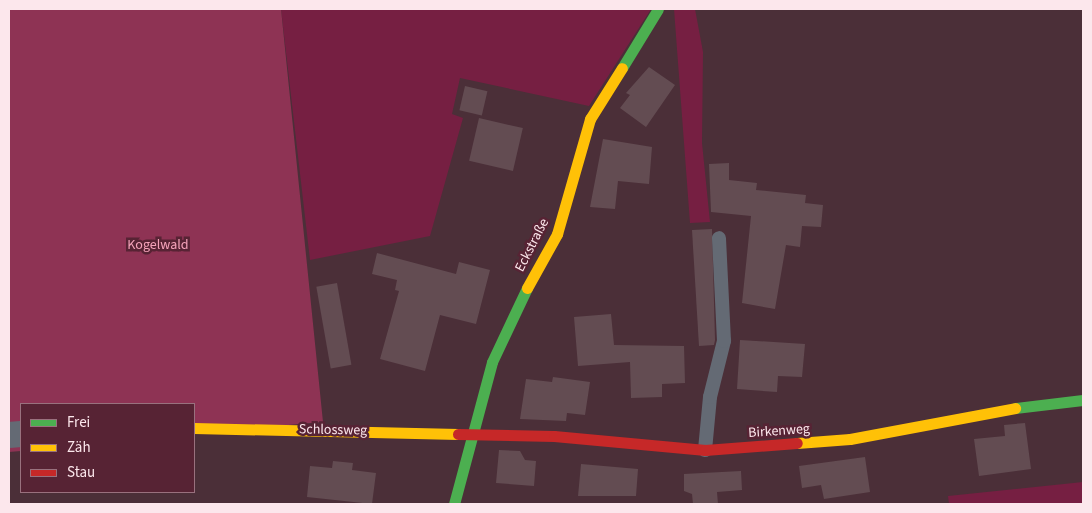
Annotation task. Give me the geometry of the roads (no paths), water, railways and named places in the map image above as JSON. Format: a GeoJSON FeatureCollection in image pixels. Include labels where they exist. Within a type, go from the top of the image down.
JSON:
{"type":"FeatureCollection","features":[{"type":"Feature","properties":{"kind":"street","name":"Eckstraße"},"geometry":{"type":"LineString","coordinates":[[454,504],[492,362],[557,234],[590,119],[658,9]]}},
{"type":"Feature","properties":{"kind":"street","name":"Birkenweg"},"geometry":{"type":"LineString","coordinates":[[473,433],[705,450],[850,440],[992,410],[1083,400]]}},
{"type":"Feature","properties":{"kind":"street","name":"Schlossweg"},"geometry":{"type":"LineString","coordinates":[[195,428],[473,433]]}},
{"type":"Feature","properties":{"kind":"lane"},"geometry":{"type":"LineString","coordinates":[[705,450],[710,397],[724,341],[720,238]]}},
{"type":"Feature","properties":{"kind":"park label","name":"Kogelwald"},"geometry":{"type":"Point","coordinates":[158,245]}}]}
